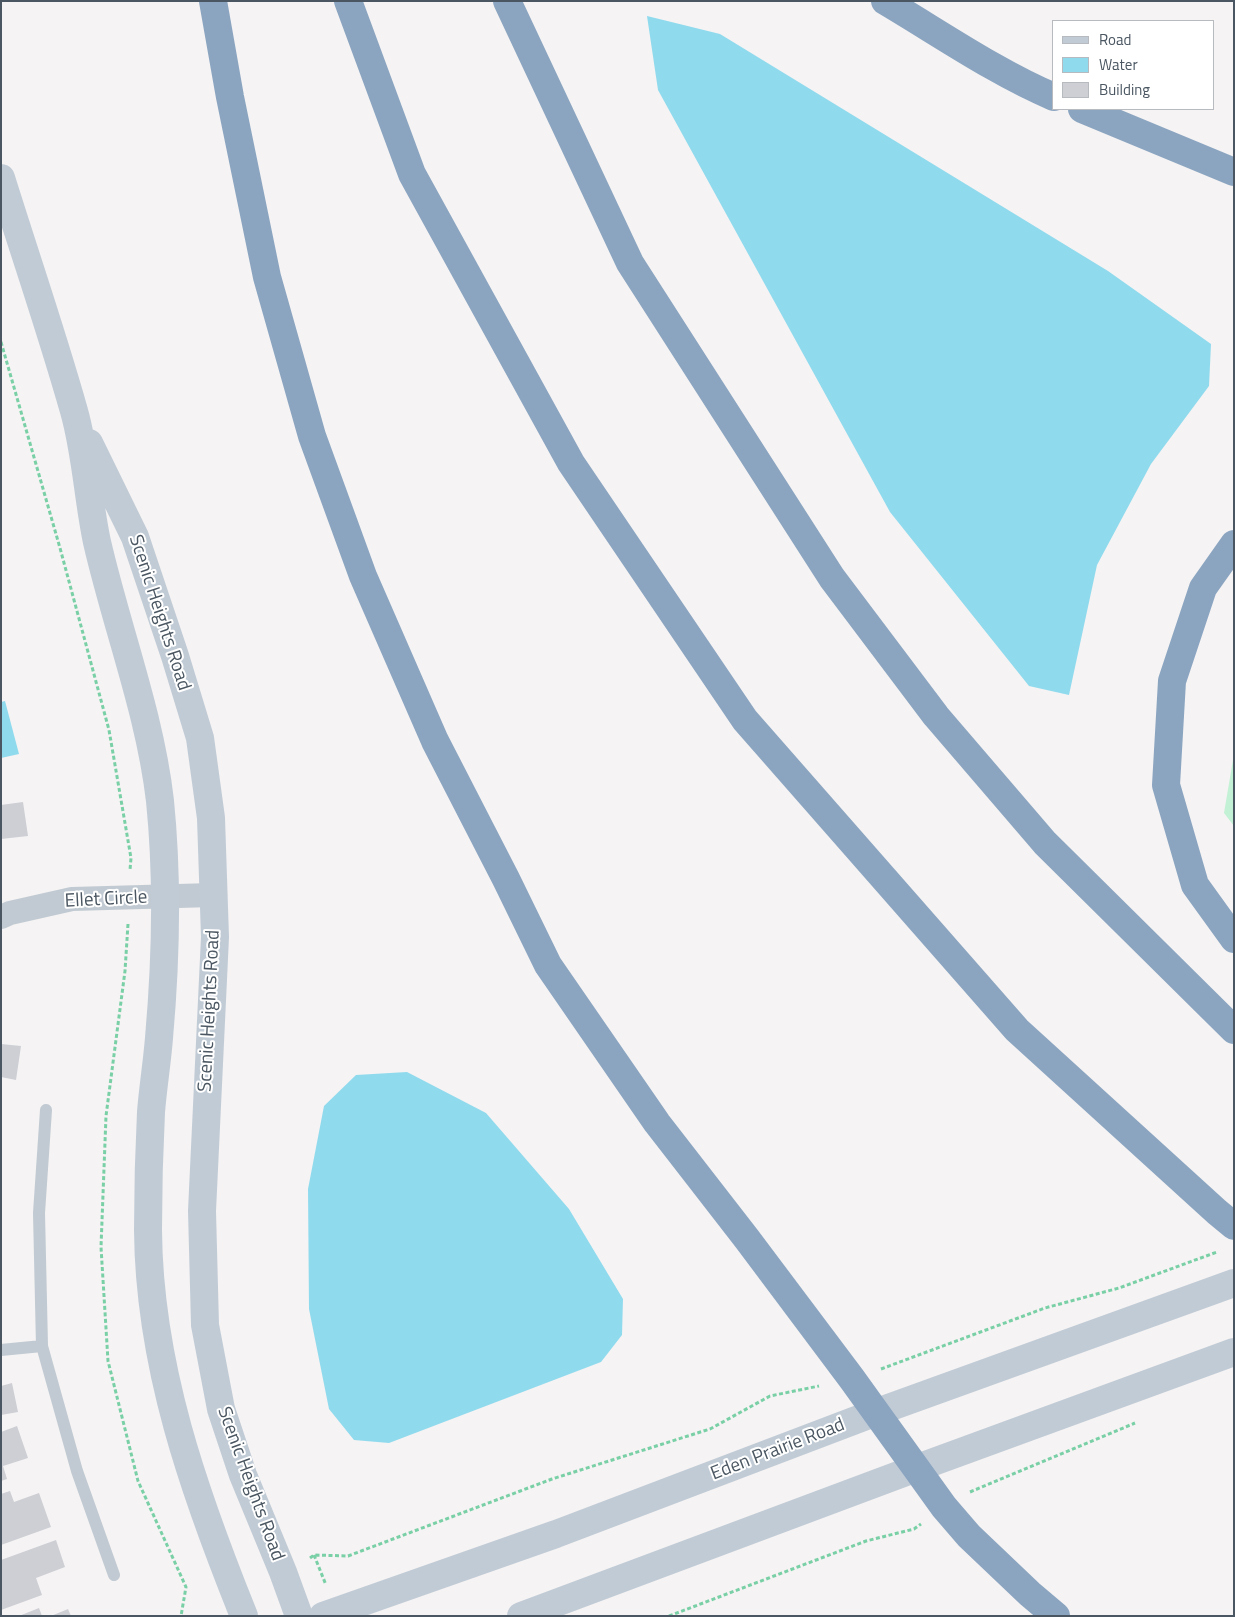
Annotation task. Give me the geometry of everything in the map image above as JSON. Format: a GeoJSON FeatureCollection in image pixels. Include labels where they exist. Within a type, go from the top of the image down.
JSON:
{"type":"FeatureCollection","features":[{"type":"Feature","properties":{"kind":"highway"},"geometry":{"type":"LineString","coordinates":[[213,1],[230,97],[267,277],[312,436],[363,576],[435,741],[506,878],[548,965],[657,1123],[852,1379],[944,1507],[969,1536],[1056,1616]]}},
{"type":"Feature","properties":{"kind":"highway"},"geometry":{"type":"LineString","coordinates":[[348,1],[412,174],[571,463],[745,720],[1017,1030],[1210,1206],[1229,1237]]}},
{"type":"Feature","properties":{"kind":"highway"},"geometry":{"type":"LineString","coordinates":[[507,1],[630,264],[832,578],[936,716],[1045,843],[1234,1030]]}},
{"type":"Feature","properties":{"kind":"highway"},"geometry":{"type":"LineString","coordinates":[[885,1],[1004,72],[1052,96]]}},
{"type":"Feature","properties":{"kind":"highway"},"geometry":{"type":"LineString","coordinates":[[1084,110],[1234,172]]}},
{"type":"Feature","properties":{"kind":"highway"},"geometry":{"type":"LineString","coordinates":[[1234,544],[1203,588],[1172,681],[1166,785],[1195,885],[1234,939]]}},
{"type":"Feature","properties":{"kind":"street","name":"Scenic Heights Road"},"geometry":{"type":"LineString","coordinates":[[1,178],[75,415],[97,542],[150,738],[160,800],[166,897],[163,982],[151,1113],[148,1232],[152,1297],[161,1356],[182,1444],[215,1542],[244,1616]]}},
{"type":"Feature","properties":{"kind":"street","name":"Scenic Heights Road"},"geometry":{"type":"LineString","coordinates":[[75,415],[135,537],[200,738],[210,818],[215,937],[202,1211],[205,1326],[221,1409],[243,1474],[299,1616]]}},
{"type":"Feature","properties":{"kind":"street","name":"Ellet Circle"},"geometry":{"type":"LineString","coordinates":[[1,917],[10,913],[72,899],[213,895]]}},
{"type":"Feature","properties":{"kind":"street","name":"Eden Prairie Road"},"geometry":{"type":"LineString","coordinates":[[323,1616],[556,1534],[876,1412],[1126,1323],[1234,1282]]}},
{"type":"Feature","properties":{"kind":"street"},"geometry":{"type":"LineString","coordinates":[[521,1616],[1234,1352]]}},
{"type":"Feature","properties":{"kind":"lane"},"geometry":{"type":"LineString","coordinates":[[46,1110],[39,1214],[42,1346],[77,1471],[114,1575]]}},
{"type":"Feature","properties":{"kind":"lane"},"geometry":{"type":"LineString","coordinates":[[1,1350],[42,1346]]}},
{"type":"Feature","properties":{"kind":"path"},"geometry":{"type":"LineString","coordinates":[[1,342],[60,548],[109,730],[131,858],[125,971],[106,1116],[101,1247],[108,1361],[138,1481],[186,1588],[181,1616]]}},
{"type":"Feature","properties":{"kind":"path"},"geometry":{"type":"LineString","coordinates":[[283,1572],[314,1556],[348,1556],[552,1479],[710,1429],[770,1396],[852,1379],[1045,1308],[1119,1288],[1229,1237]]}},
{"type":"Feature","properties":{"kind":"path"},"geometry":{"type":"LineString","coordinates":[[978,1488],[1142,1420]]}},
{"type":"Feature","properties":{"kind":"path"},"geometry":{"type":"LineString","coordinates":[[668,1616],[866,1541],[914,1529]]}},
{"type":"Feature","properties":{"kind":"green space"},"geometry":{"type":"Polygon","coordinates":[[[1234,754],[1234,826],[1224,813],[1234,754]]]}},
{"type":"Feature","properties":{"kind":"water"},"geometry":{"type":"Polygon","coordinates":[[[647,16],[720,34],[1108,271],[1211,344],[1209,386],[1151,464],[1097,565],[1069,695],[1029,686],[890,512],[658,90],[647,16]]]}},
{"type":"Feature","properties":{"kind":"water"},"geometry":{"type":"Polygon","coordinates":[[[5,701],[19,754],[1,758],[1,702],[5,701]]]}},
{"type":"Feature","properties":{"kind":"water"},"geometry":{"type":"Polygon","coordinates":[[[407,1072],[486,1113],[569,1209],[623,1299],[622,1335],[601,1362],[389,1443],[354,1440],[329,1409],[309,1309],[308,1189],[324,1106],[356,1075],[407,1072]]]}},
{"type":"Feature","properties":{"kind":"building"},"geometry":{"type":"Polygon","coordinates":[[[23,802],[28,836],[1,839],[1,805],[23,802]]]}},
{"type":"Feature","properties":{"kind":"building"},"geometry":{"type":"Polygon","coordinates":[[[1,1044],[21,1046],[16,1080],[1,1077],[1,1044]]]}},
{"type":"Feature","properties":{"kind":"building"},"geometry":{"type":"Polygon","coordinates":[[[12,1383],[18,1412],[1,1415],[1,1386],[12,1383]]]}},
{"type":"Feature","properties":{"kind":"building"},"geometry":{"type":"Polygon","coordinates":[[[17,1426],[28,1458],[3,1466],[7,1479],[1,1481],[1,1432],[17,1426]]]}},
{"type":"Feature","properties":{"kind":"building"},"geometry":{"type":"Polygon","coordinates":[[[10,1491],[14,1502],[39,1493],[51,1527],[1,1545],[1,1494],[10,1491]]]}},
{"type":"Feature","properties":{"kind":"building"},"geometry":{"type":"Polygon","coordinates":[[[56,1540],[65,1567],[36,1578],[42,1595],[1,1610],[1,1560],[56,1540]]]}},
{"type":"Feature","properties":{"kind":"building"},"geometry":{"type":"Polygon","coordinates":[[[39,1608],[42,1616],[19,1616],[39,1608]]]}},
{"type":"Feature","properties":{"kind":"building"},"geometry":{"type":"Polygon","coordinates":[[[68,1609],[71,1616],[51,1616],[68,1609]]]}}]}
